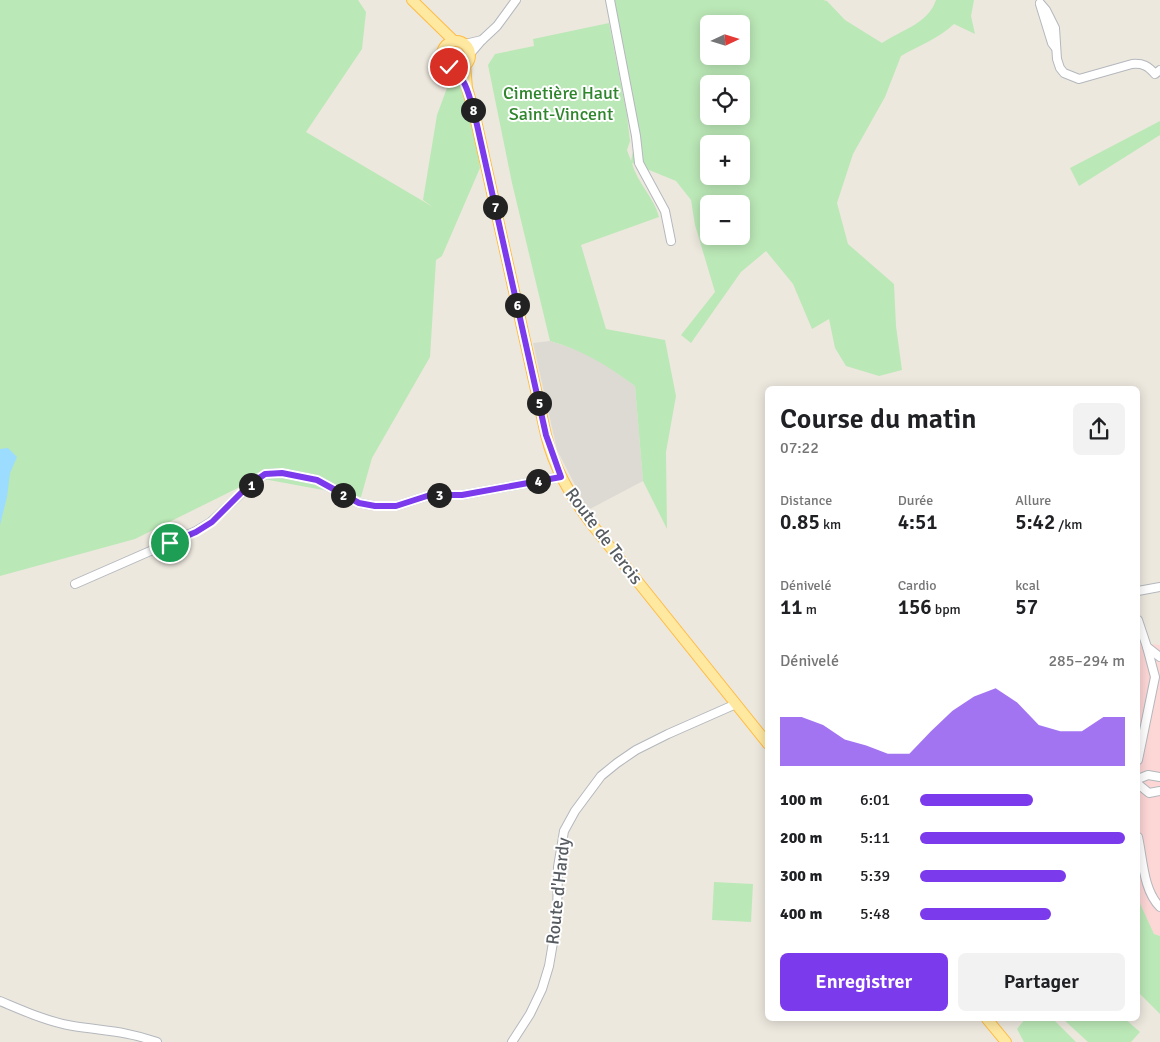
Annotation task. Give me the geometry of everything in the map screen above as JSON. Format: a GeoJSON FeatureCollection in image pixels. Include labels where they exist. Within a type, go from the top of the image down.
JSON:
{"type":"FeatureCollection","features":[{"type":"Feature","properties":{"kind":"main road"},"geometry":{"type":"LineString","coordinates":[[412,0],[454,41],[465,44],[469,48],[470,54],[465,65],[455,68],[449,67],[443,58],[444,47],[440,28]]}},
{"type":"Feature","properties":{"kind":"main road"},"geometry":{"type":"LineString","coordinates":[[444,47],[454,41]]}},
{"type":"Feature","properties":{"kind":"main road","name":"Route de Tercis"},"geometry":{"type":"LineString","coordinates":[[465,65],[467,88],[475,116],[546,435],[561,477],[590,522],[765,740]]}},
{"type":"Feature","properties":{"kind":"main road","name":"Route de Tercis"},"geometry":{"type":"LineString","coordinates":[[455,68],[467,88]]}},
{"type":"Feature","properties":{"kind":"main road"},"geometry":{"type":"LineString","coordinates":[[990,1021],[1006,1042]]}},
{"type":"Feature","properties":{"kind":"street"},"geometry":{"type":"LineString","coordinates":[[470,54],[497,26],[516,0]]}},
{"type":"Feature","properties":{"kind":"street"},"geometry":{"type":"LineString","coordinates":[[610,0],[636,136],[639,163],[665,210],[671,241]]}},
{"type":"Feature","properties":{"kind":"street"},"geometry":{"type":"LineString","coordinates":[[1039,2],[1046,10],[1049,23],[1057,34],[1055,47],[1060,68],[1064,73],[1079,79],[1140,63],[1148,66],[1155,74],[1160,70]]}},
{"type":"Feature","properties":{"kind":"street"},"geometry":{"type":"LineString","coordinates":[[465,44],[482,40]]}},
{"type":"Feature","properties":{"kind":"street"},"geometry":{"type":"LineString","coordinates":[[75,584],[196,532],[212,522],[248,486],[265,474],[282,473],[317,480],[359,503],[375,506],[396,506],[430,495],[462,495],[561,477]]}},
{"type":"Feature","properties":{"kind":"street"},"geometry":{"type":"LineString","coordinates":[[1140,590],[1160,587]]}},
{"type":"Feature","properties":{"kind":"street"},"geometry":{"type":"LineString","coordinates":[[1140,626],[1155,677],[1140,750]]}},
{"type":"Feature","properties":{"kind":"street"},"geometry":{"type":"LineString","coordinates":[[1147,647],[1160,656]]}},
{"type":"Feature","properties":{"kind":"street","name":"Route d'Hardy"},"geometry":{"type":"LineString","coordinates":[[512,1042],[530,1014],[542,989],[549,966],[557,919],[558,867],[564,831],[575,811],[601,776],[630,754],[668,734],[736,704]]}},
{"type":"Feature","properties":{"kind":"street"},"geometry":{"type":"LineString","coordinates":[[1140,778],[1148,775],[1160,777]]}},
{"type":"Feature","properties":{"kind":"street"},"geometry":{"type":"LineString","coordinates":[[1140,786],[1149,793],[1160,791]]}},
{"type":"Feature","properties":{"kind":"street"},"geometry":{"type":"LineString","coordinates":[[1140,848],[1145,877],[1156,903],[1160,907]]}},
{"type":"Feature","properties":{"kind":"street"},"geometry":{"type":"LineString","coordinates":[[0,1001],[54,1022],[117,1030],[157,1042]]}},
{"type":"Feature","properties":{"kind":"shaded area"},"geometry":{"type":"Polygon","coordinates":[[[550,341],[589,354],[635,386],[643,481],[588,510],[557,450],[533,343],[550,341]]]}},
{"type":"Feature","properties":{"kind":"shaded area"},"geometry":{"type":"Polygon","coordinates":[[[1140,644],[1160,645],[1160,936],[1154,934],[1140,903],[1140,644]]]}},
{"type":"Feature","properties":{"kind":"green space"},"geometry":{"type":"Polygon","coordinates":[[[0,0],[358,0],[366,12],[362,49],[306,132],[433,207],[423,200],[437,115],[451,77],[459,79],[474,126],[480,168],[442,256],[436,260],[430,357],[372,458],[361,497],[258,478],[135,539],[0,576],[0,0]]]}},
{"type":"Feature","properties":{"kind":"green space","name":"Cimetière Haut Saint-Vincent"},"geometry":{"type":"Polygon","coordinates":[[[610,0],[823,0],[827,1],[845,20],[882,43],[920,21],[927,15],[936,0],[974,0],[971,16],[975,34],[954,24],[935,38],[901,56],[885,97],[853,154],[837,203],[848,244],[894,284],[896,326],[902,370],[879,376],[846,366],[835,348],[829,319],[812,329],[793,284],[766,251],[741,272],[691,343],[681,335],[715,292],[701,245],[750,245],[750,195],[700,195],[700,242],[691,200],[676,181],[632,163],[659,217],[581,245],[606,329],[665,340],[676,396],[666,452],[667,529],[643,481],[635,386],[595,359],[550,341],[512,183],[488,65],[495,54],[534,46],[533,39],[609,23],[627,115],[630,141],[627,150],[631,161],[636,136],[610,0]]]}},
{"type":"Feature","properties":{"kind":"green space"},"geometry":{"type":"Polygon","coordinates":[[[1160,121],[1160,135],[1079,186],[1070,168],[1160,121]]]}},
{"type":"Feature","properties":{"kind":"green space"},"geometry":{"type":"Polygon","coordinates":[[[714,882],[753,884],[751,922],[712,920],[714,882]]]}},
{"type":"Feature","properties":{"kind":"green space"},"geometry":{"type":"Polygon","coordinates":[[[1140,903],[1154,934],[1160,936],[1160,1014],[1140,994],[1140,903]]]}},
{"type":"Feature","properties":{"kind":"green space"},"geometry":{"type":"Polygon","coordinates":[[[1023,1021],[1055,1021],[1076,1042],[1024,1042],[1017,1029],[1023,1021]]]}},
{"type":"Feature","properties":{"kind":"green space"},"geometry":{"type":"Polygon","coordinates":[[[1065,1021],[1127,1021],[1140,1032],[1131,1042],[1088,1042],[1065,1021]]]}},
{"type":"Feature","properties":{"kind":"water"},"geometry":{"type":"Polygon","coordinates":[[[8,448],[17,457],[10,473],[7,497],[0,525],[0,449],[8,448]]]}},
{"type":"Feature","properties":{"kind":"route"},"geometry":{"type":"LineString","coordinates":[[170,543],[196,532],[212,522],[248,486],[265,474],[282,473],[317,480],[359,503],[375,506],[396,506],[430,495],[462,495],[561,477],[549,449],[475,116],[467,88],[455,68],[449,67]]}}]}
